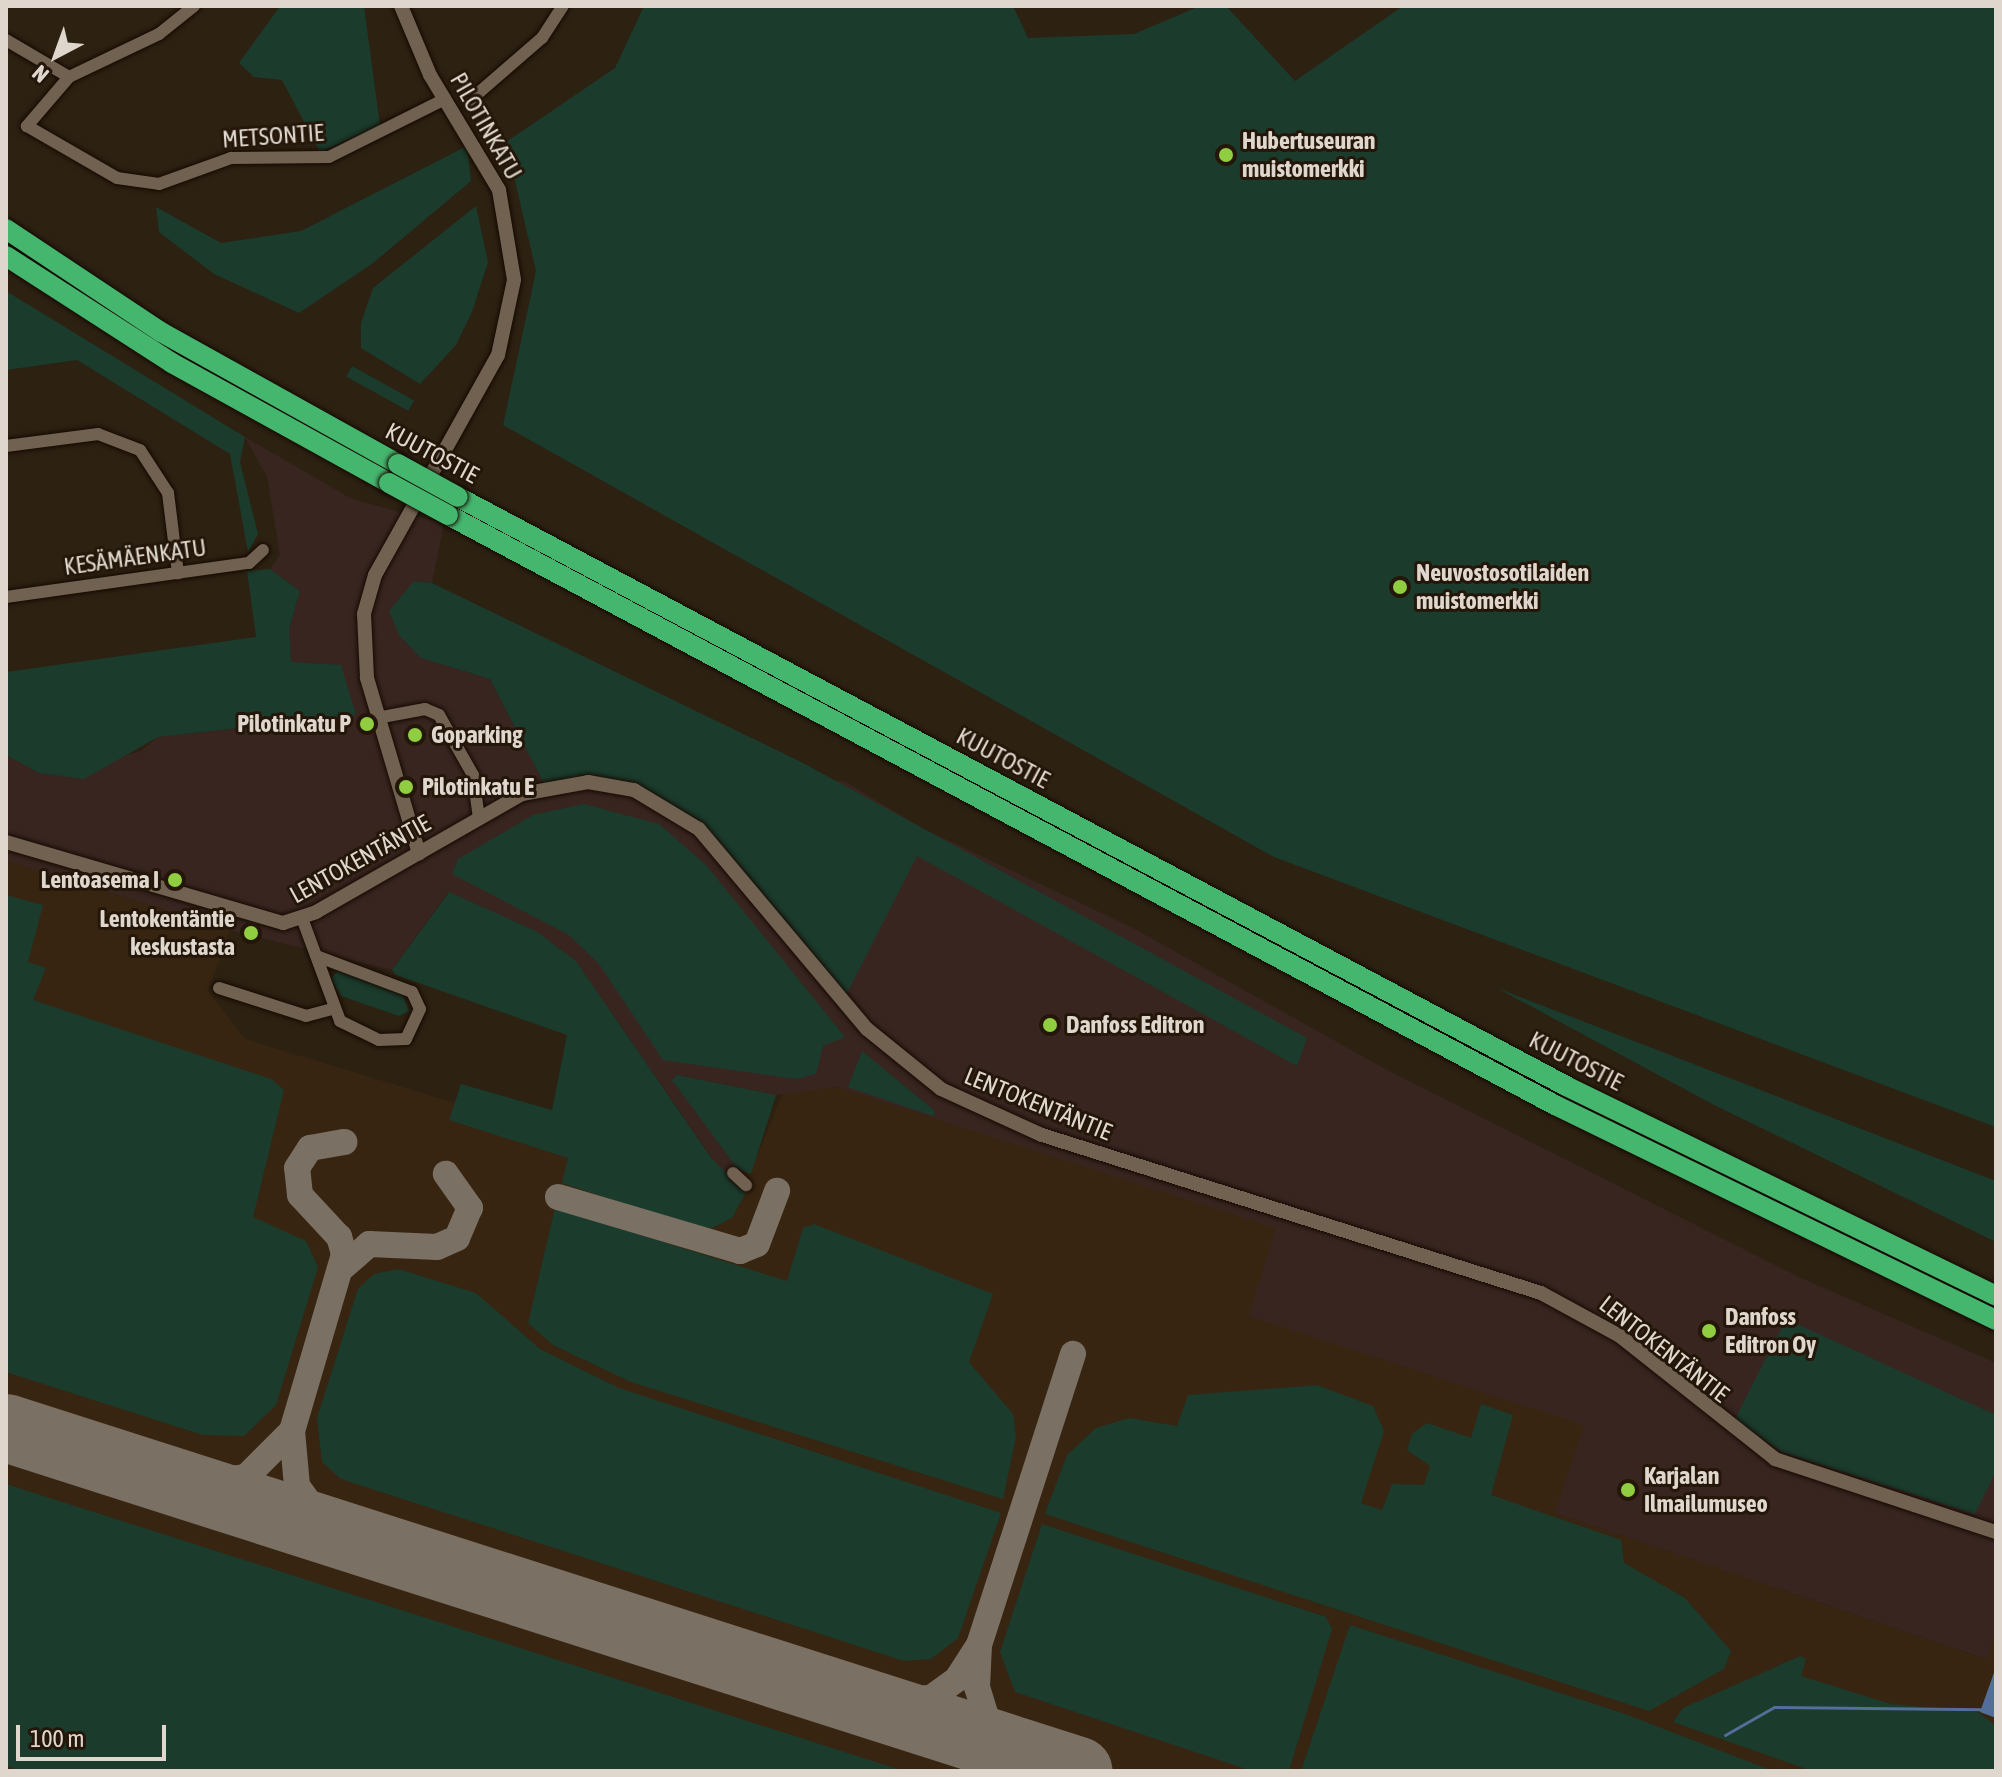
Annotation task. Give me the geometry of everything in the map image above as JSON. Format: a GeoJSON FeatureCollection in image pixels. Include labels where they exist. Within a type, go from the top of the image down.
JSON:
{"type":"FeatureCollection","features":[{"type":"Feature","properties":{"kind":"highway","name":"KUUTOSTIE"},"geometry":{"type":"LineString","coordinates":[[6,227],[51,260],[186,347],[458,497],[1566,1086],[1996,1296]]}},
{"type":"Feature","properties":{"kind":"highway","name":"KUUTOSTIE"},"geometry":{"type":"LineString","coordinates":[[6,257],[448,515],[1555,1105],[1996,1320]]}},
{"type":"Feature","properties":{"kind":"street"},"geometry":{"type":"LineString","coordinates":[[6,40],[69,77],[159,34],[194,6]]}},
{"type":"Feature","properties":{"kind":"street","name":"PILOTINKATU"},"geometry":{"type":"LineString","coordinates":[[401,6],[445,99],[499,190],[512,236],[514,292],[498,355],[375,575],[363,649],[377,718],[419,853]]}},
{"type":"Feature","properties":{"kind":"street"},"geometry":{"type":"LineString","coordinates":[[468,102],[542,38],[563,6]]}},
{"type":"Feature","properties":{"kind":"street","name":"METSONTIE"},"geometry":{"type":"LineString","coordinates":[[69,77],[31,114],[27,126],[117,178],[159,184],[231,158],[329,157],[445,99]]}},
{"type":"Feature","properties":{"kind":"street"},"geometry":{"type":"LineString","coordinates":[[6,446],[98,434],[140,450],[168,493],[178,573]]}},
{"type":"Feature","properties":{"kind":"street","name":"KESÄMÄENKATU"},"geometry":{"type":"LineString","coordinates":[[6,597],[249,563],[263,550]]}},
{"type":"Feature","properties":{"kind":"street"},"geometry":{"type":"LineString","coordinates":[[377,718],[425,709],[439,715],[473,775],[479,818]]}},
{"type":"Feature","properties":{"kind":"street","name":"LENTOKENTÄNTIE"},"geometry":{"type":"LineString","coordinates":[[6,842],[261,919],[302,918],[522,794],[588,782],[659,801],[699,829],[867,1029],[941,1089],[1042,1135],[1541,1293],[1620,1336],[1775,1459],[1996,1532]]}},
{"type":"Feature","properties":{"kind":"street"},"geometry":{"type":"LineString","coordinates":[[302,918],[319,957],[332,1009],[353,1031],[401,1042],[420,1009],[412,992],[378,975],[319,957]]}},
{"type":"Feature","properties":{"kind":"street"},"geometry":{"type":"LineString","coordinates":[[219,988],[306,1016],[332,1009]]}},
{"type":"Feature","properties":{"kind":"street"},"geometry":{"type":"LineString","coordinates":[[733,1173],[746,1185]]}},
{"type":"Feature","properties":{"kind":"shaded area"},"geometry":{"type":"Polygon","coordinates":[[[245,437],[352,499],[444,524],[432,583],[414,581],[421,658],[490,679],[546,786],[844,781],[922,828],[1133,928],[1389,1071],[1801,1278],[1996,1363],[1996,1630],[1987,1659],[1555,1513],[1584,1425],[1249,1316],[1276,1228],[836,1087],[776,1095],[677,1075],[673,1080],[737,1168],[727,1180],[576,961],[536,931],[448,892],[392,970],[230,930],[6,860],[6,755],[39,773],[140,752],[158,737],[356,715],[291,662],[289,629],[300,591],[270,569],[280,555],[267,477],[245,437]]]}},
{"type":"Feature","properties":{"kind":"shaded area"},"geometry":{"type":"Polygon","coordinates":[[[6,860],[230,930],[208,991],[245,1039],[455,1103],[727,1180],[746,1158],[756,1159],[784,1090],[836,1087],[1548,1314],[1585,1425],[1556,1513],[1986,1659],[1996,1630],[1996,1771],[6,1769],[6,860]]]}},
{"type":"Feature","properties":{"kind":"green space"},"geometry":{"type":"Polygon","coordinates":[[[280,6],[364,6],[380,126],[320,152],[282,80],[254,77],[239,63],[280,6]]]}},
{"type":"Feature","properties":{"kind":"green space"},"geometry":{"type":"Polygon","coordinates":[[[644,6],[1013,6],[1028,38],[1134,34],[1200,6],[1226,6],[1295,81],[1403,6],[1996,6],[1996,1127],[1274,857],[503,425],[536,271],[515,181],[496,149],[615,68],[644,6]]]}},
{"type":"Feature","properties":{"kind":"green space"},"geometry":{"type":"Polygon","coordinates":[[[467,146],[471,181],[373,263],[299,313],[214,274],[159,232],[156,207],[221,243],[301,231],[467,146]]]}},
{"type":"Feature","properties":{"kind":"green space"},"geometry":{"type":"Polygon","coordinates":[[[476,206],[488,262],[472,312],[456,345],[420,384],[361,348],[361,323],[373,288],[476,206]]]}},
{"type":"Feature","properties":{"kind":"green space"},"geometry":{"type":"Polygon","coordinates":[[[6,291],[245,437],[240,462],[258,534],[248,552],[230,454],[77,360],[6,370],[6,291]]]}},
{"type":"Feature","properties":{"kind":"green space"},"geometry":{"type":"Polygon","coordinates":[[[352,366],[414,400],[408,411],[346,376],[352,366]]]}},
{"type":"Feature","properties":{"kind":"green space"},"geometry":{"type":"Polygon","coordinates":[[[270,569],[300,591],[289,629],[291,662],[341,665],[356,715],[158,737],[84,779],[39,773],[6,755],[6,672],[256,637],[247,571],[270,569]]]}},
{"type":"Feature","properties":{"kind":"green space"},"geometry":{"type":"Polygon","coordinates":[[[414,581],[432,583],[803,763],[1307,1038],[1297,1066],[917,856],[843,1001],[721,854],[634,790],[546,787],[490,679],[421,658],[399,635],[389,611],[414,581]]]}},
{"type":"Feature","properties":{"kind":"green space"},"geometry":{"type":"Polygon","coordinates":[[[584,804],[659,824],[706,865],[845,1037],[823,1046],[816,1074],[796,1079],[663,1060],[599,964],[569,935],[452,874],[458,859],[533,815],[584,804]]]}},
{"type":"Feature","properties":{"kind":"green space"},"geometry":{"type":"Polygon","coordinates":[[[449,892],[536,931],[576,961],[712,1159],[746,1192],[732,1218],[712,1228],[692,1226],[562,1183],[568,1158],[449,1120],[461,1084],[552,1110],[567,1035],[396,975],[392,970],[449,892]]]}},
{"type":"Feature","properties":{"kind":"green space"},"geometry":{"type":"Polygon","coordinates":[[[6,895],[43,905],[28,962],[46,968],[33,1000],[271,1079],[284,1090],[253,1217],[306,1241],[318,1267],[276,1405],[244,1436],[203,1435],[6,1372],[6,895]]]}},
{"type":"Feature","properties":{"kind":"green space"},"geometry":{"type":"Polygon","coordinates":[[[339,969],[402,994],[409,1011],[399,1016],[341,996],[331,979],[339,969]]]}},
{"type":"Feature","properties":{"kind":"green space"},"geometry":{"type":"Polygon","coordinates":[[[1497,988],[1996,1181],[1996,1242],[1714,1105],[1497,988]]]}},
{"type":"Feature","properties":{"kind":"green space"},"geometry":{"type":"Polygon","coordinates":[[[862,1051],[935,1111],[933,1116],[848,1087],[862,1051]]]}},
{"type":"Feature","properties":{"kind":"green space"},"geometry":{"type":"Polygon","coordinates":[[[677,1075],[776,1095],[751,1174],[737,1168],[672,1080],[677,1075]]]}},
{"type":"Feature","properties":{"kind":"green space"},"geometry":{"type":"Polygon","coordinates":[[[555,1208],[787,1281],[803,1228],[814,1224],[993,1294],[969,1362],[1013,1414],[1016,1437],[1003,1499],[631,1382],[553,1345],[528,1323],[555,1208]]]}},
{"type":"Feature","properties":{"kind":"green space"},"geometry":{"type":"Polygon","coordinates":[[[398,1269],[476,1293],[540,1349],[619,1388],[1001,1513],[958,1638],[931,1659],[904,1661],[341,1479],[322,1462],[317,1418],[358,1289],[374,1274],[398,1269]]]}},
{"type":"Feature","properties":{"kind":"green space"},"geometry":{"type":"Polygon","coordinates":[[[1786,1319],[1996,1415],[1996,1471],[1975,1514],[1782,1452],[1735,1419],[1786,1319]]]}},
{"type":"Feature","properties":{"kind":"green space"},"geometry":{"type":"Polygon","coordinates":[[[1317,1385],[1373,1406],[1384,1431],[1361,1503],[1382,1510],[1392,1484],[1424,1485],[1430,1466],[1407,1450],[1412,1434],[1427,1423],[1471,1438],[1481,1404],[1513,1415],[1491,1495],[1621,1540],[1624,1563],[1685,1598],[1731,1651],[1724,1669],[1649,1711],[1045,1514],[1067,1455],[1096,1428],[1129,1418],[1177,1426],[1188,1395],[1317,1385]]]}},
{"type":"Feature","properties":{"kind":"green space"},"geometry":{"type":"Polygon","coordinates":[[[6,1484],[904,1771],[21,1771],[6,1766],[6,1484]]]}},
{"type":"Feature","properties":{"kind":"green space"},"geometry":{"type":"Polygon","coordinates":[[[1042,1524],[1326,1617],[1332,1629],[1289,1771],[1252,1771],[1015,1692],[1000,1652],[1042,1524]]]}},
{"type":"Feature","properties":{"kind":"green space"},"geometry":{"type":"Polygon","coordinates":[[[1350,1625],[1625,1714],[1773,1771],[1301,1771],[1350,1625]]]}},
{"type":"Feature","properties":{"kind":"green space"},"geometry":{"type":"Polygon","coordinates":[[[1800,1656],[1806,1659],[1801,1676],[1891,1704],[1978,1712],[1996,1726],[1996,1771],[1812,1771],[1673,1722],[1683,1708],[1800,1656]]]}},
{"type":"Feature","properties":{"kind":"water"},"geometry":{"type":"Polygon","coordinates":[[[1996,1667],[1996,1718],[1980,1712],[1996,1667]]]}},
{"type":"Feature","properties":{"kind":"waterway"},"geometry":{"type":"LineString","coordinates":[[1725,1735],[1774,1707],[1982,1709]]}},
{"type":"Feature","properties":{"kind":"taxiway"},"geometry":{"type":"LineString","coordinates":[[292,1431],[344,1254],[339,1237],[300,1195],[297,1168],[310,1148],[344,1142]]}},
{"type":"Feature","properties":{"kind":"taxiway"},"geometry":{"type":"LineString","coordinates":[[343,1267],[369,1244],[437,1247],[457,1238],[470,1208],[446,1174]]}},
{"type":"Feature","properties":{"kind":"taxiway"},"geometry":{"type":"LineString","coordinates":[[558,1197],[740,1251],[757,1244],[777,1191]]}},
{"type":"Feature","properties":{"kind":"taxiway"},"geometry":{"type":"LineString","coordinates":[[979,1645],[1073,1354]]}},
{"type":"Feature","properties":{"kind":"taxiway"},"geometry":{"type":"LineString","coordinates":[[184,1485],[246,1477],[292,1431],[297,1486],[320,1518],[350,1538]]}},
{"type":"Feature","properties":{"kind":"taxiway"},"geometry":{"type":"LineString","coordinates":[[858,1701],[931,1698],[957,1679],[979,1645],[977,1687],[987,1719],[1037,1758]]}},
{"type":"Feature","properties":{"kind":"runway"},"geometry":{"type":"LineString","coordinates":[[6,1428],[1079,1771]]}},
{"type":"Feature","properties":{"kind":"place","name":"Hubertuseuran muistomerkki"},"geometry":{"type":"Point","coordinates":[1226,155]}},
{"type":"Feature","properties":{"kind":"place","name":"Neuvostosotilaiden muistomerkki"},"geometry":{"type":"Point","coordinates":[1400,587]}},
{"type":"Feature","properties":{"kind":"place","name":"Pilotinkatu P"},"geometry":{"type":"Point","coordinates":[367,724]}},
{"type":"Feature","properties":{"kind":"place","name":"Goparking"},"geometry":{"type":"Point","coordinates":[415,735]}},
{"type":"Feature","properties":{"kind":"place","name":"Pilotinkatu E"},"geometry":{"type":"Point","coordinates":[406,787]}},
{"type":"Feature","properties":{"kind":"place","name":"Lentoasema I"},"geometry":{"type":"Point","coordinates":[175,880]}},
{"type":"Feature","properties":{"kind":"place","name":"Lentokentäntie keskustasta"},"geometry":{"type":"Point","coordinates":[251,933]}},
{"type":"Feature","properties":{"kind":"place","name":"Danfoss Editron"},"geometry":{"type":"Point","coordinates":[1050,1025]}},
{"type":"Feature","properties":{"kind":"place","name":"Danfoss Editron Oy"},"geometry":{"type":"Point","coordinates":[1709,1331]}},
{"type":"Feature","properties":{"kind":"place","name":"Karjalan Ilmailumuseo"},"geometry":{"type":"Point","coordinates":[1628,1490]}}]}
